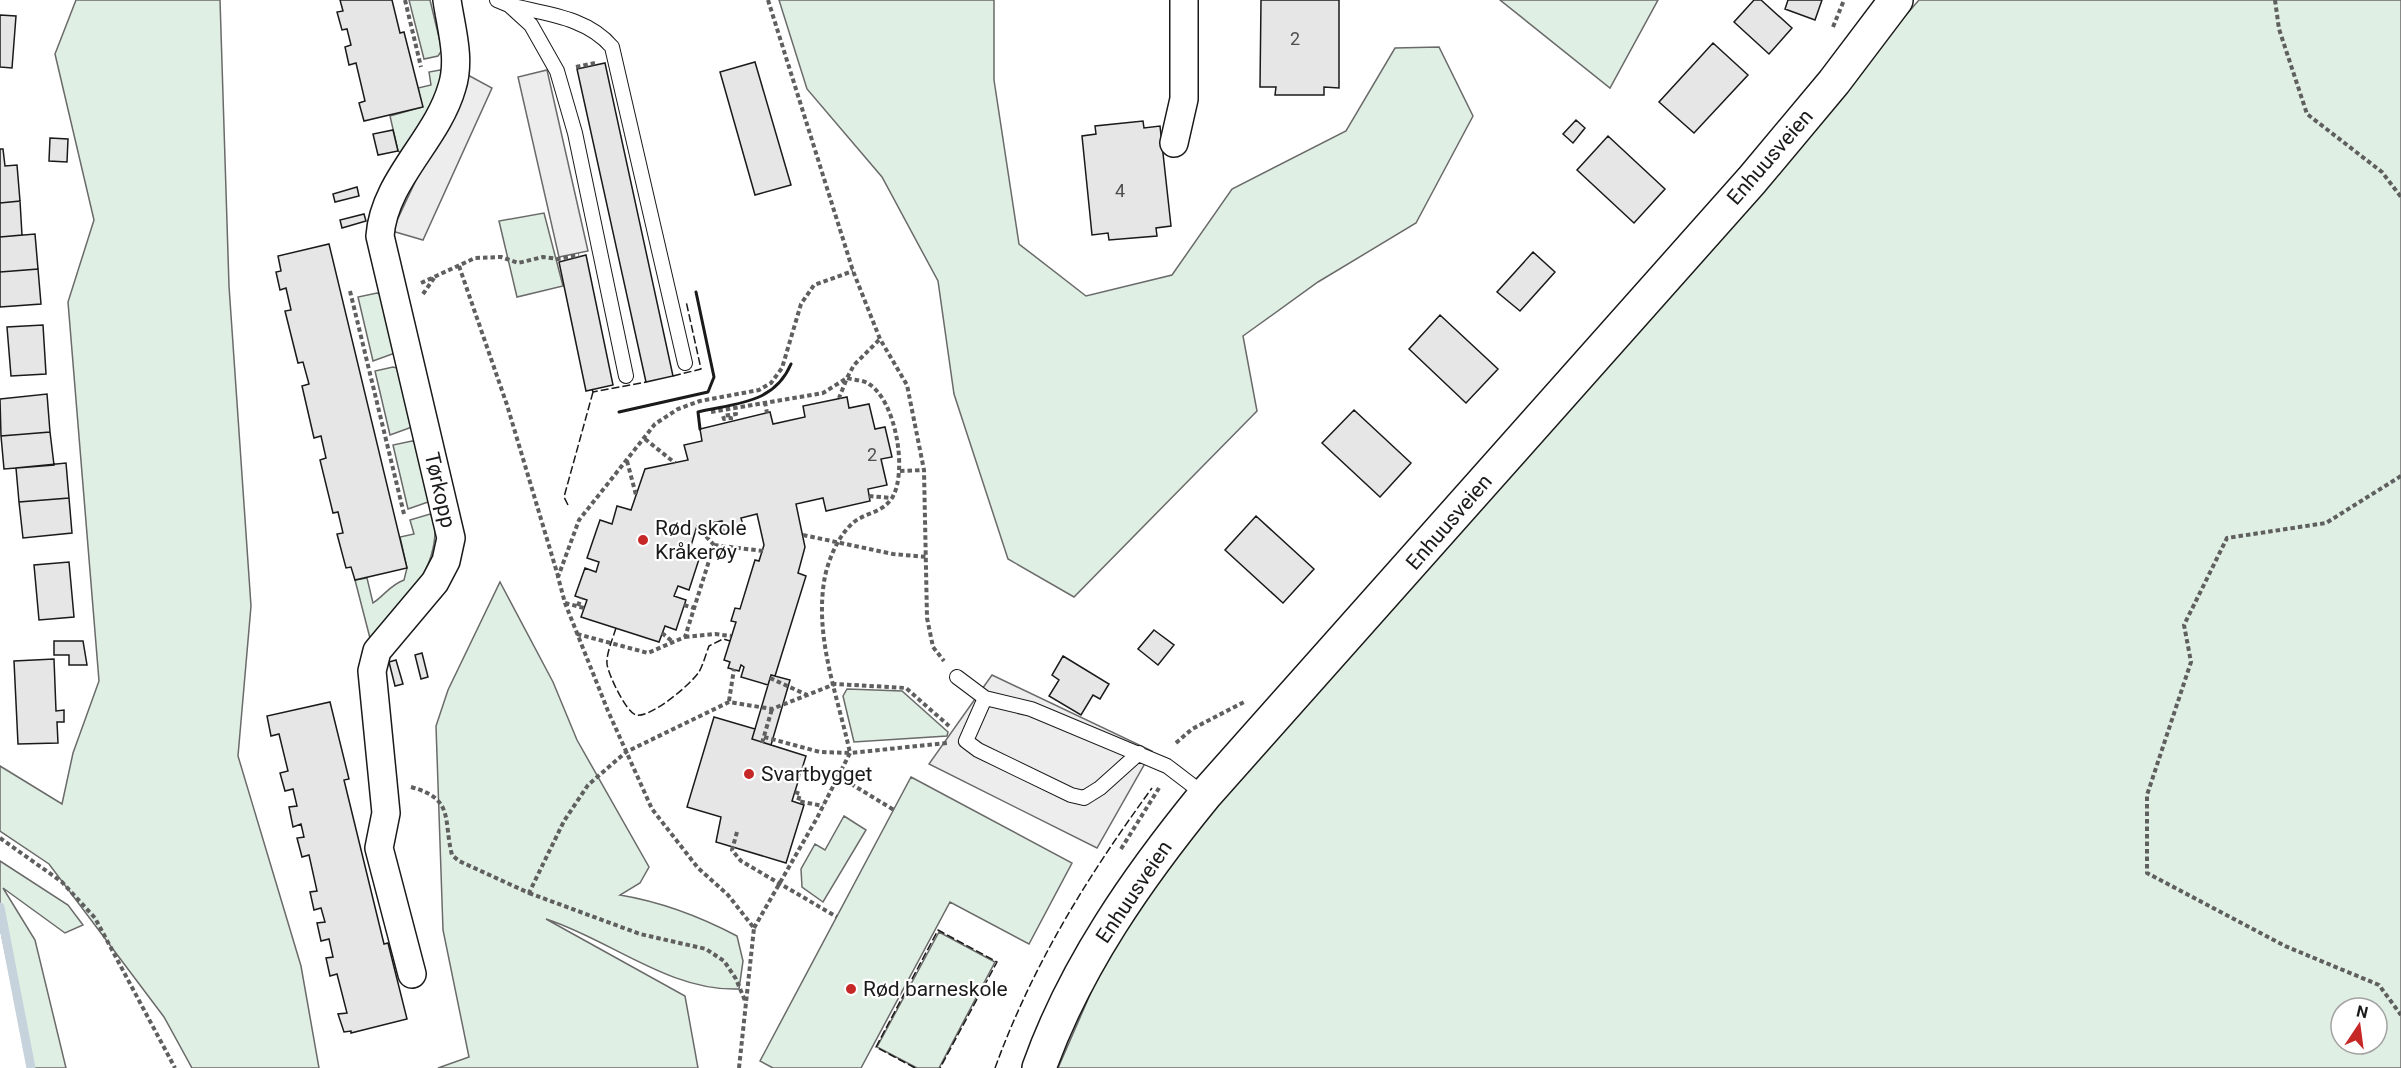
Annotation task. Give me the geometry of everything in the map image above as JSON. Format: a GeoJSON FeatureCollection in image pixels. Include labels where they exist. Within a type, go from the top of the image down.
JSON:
{"type":"FeatureCollection","features":[{"type":"Feature","properties":{"kind":"main road","name":"Enhuusveien"},"geometry":{"type":"LineString","coordinates":[[1039,1068],[1090,958],[1164,846],[1205,795],[1752,180],[1834,82],[1896,0]]}},
{"type":"Feature","properties":{"kind":"street","name":"Tørkopp"},"geometry":{"type":"LineString","coordinates":[[412,974],[379,848],[386,813],[372,671],[376,651],[435,582],[446,561],[451,538],[380,236],[387,204],[421,148],[452,89],[456,59],[447,0]]}},
{"type":"Feature","properties":{"kind":"street"},"geometry":{"type":"LineString","coordinates":[[1174,143],[1184,99],[1184,0]]}},
{"type":"Feature","properties":{"kind":"lane"},"geometry":{"type":"LineString","coordinates":[[503,2],[531,25],[557,71],[575,133],[626,376]]}},
{"type":"Feature","properties":{"kind":"lane"},"geometry":{"type":"LineString","coordinates":[[503,2],[583,24],[595,30],[612,47],[685,363]]}},
{"type":"Feature","properties":{"kind":"lane"},"geometry":{"type":"LineString","coordinates":[[957,678],[985,698],[1031,709],[1167,766],[1205,795]]}},
{"type":"Feature","properties":{"kind":"lane"},"geometry":{"type":"LineString","coordinates":[[985,698],[966,741],[978,750],[1071,795],[1084,798],[1100,788],[1139,753]]}},
{"type":"Feature","properties":{"kind":"path"},"geometry":{"type":"LineString","coordinates":[[405,0],[421,67]]}},
{"type":"Feature","properties":{"kind":"path"},"geometry":{"type":"LineString","coordinates":[[768,0],[854,271],[880,339],[907,385],[924,470],[927,618],[933,647],[957,678]]}},
{"type":"Feature","properties":{"kind":"path"},"geometry":{"type":"LineString","coordinates":[[2275,0],[2279,29],[2307,114],[2382,172],[2401,197]]}},
{"type":"Feature","properties":{"kind":"path"},"geometry":{"type":"LineString","coordinates":[[577,67],[604,61]]}},
{"type":"Feature","properties":{"kind":"path"},"geometry":{"type":"LineString","coordinates":[[394,296],[475,258],[501,257],[518,263],[543,257],[558,259],[600,251]]}},
{"type":"Feature","properties":{"kind":"path"},"geometry":{"type":"LineString","coordinates":[[459,266],[507,405],[565,603],[626,752],[652,809],[664,826],[698,868],[728,895],[754,928]]}},
{"type":"Feature","properties":{"kind":"path"},"geometry":{"type":"LineString","coordinates":[[558,577],[579,520],[665,415],[700,401],[759,390],[771,383],[782,368],[801,304],[814,285],[854,271]]}},
{"type":"Feature","properties":{"kind":"path"},"geometry":{"type":"LineString","coordinates":[[350,291],[404,514]]}},
{"type":"Feature","properties":{"kind":"path"},"geometry":{"type":"LineString","coordinates":[[839,398],[854,364],[880,339]]}},
{"type":"Feature","properties":{"kind":"path"},"geometry":{"type":"LineString","coordinates":[[711,412],[823,393],[847,378],[869,384],[886,404],[901,459],[892,498],[879,512],[855,521],[837,543],[824,580],[820,618],[850,753],[823,806],[754,928],[739,1068]]}},
{"type":"Feature","properties":{"kind":"path"},"geometry":{"type":"LineString","coordinates":[[765,402],[767,413]]}},
{"type":"Feature","properties":{"kind":"path"},"geometry":{"type":"LineString","coordinates":[[731,420],[731,418],[724,419],[723,416],[736,414],[735,407]]}},
{"type":"Feature","properties":{"kind":"path"},"geometry":{"type":"LineString","coordinates":[[645,439],[675,463]]}},
{"type":"Feature","properties":{"kind":"path"},"geometry":{"type":"LineString","coordinates":[[888,441],[896,440]]}},
{"type":"Feature","properties":{"kind":"path"},"geometry":{"type":"LineString","coordinates":[[627,460],[636,495]]}},
{"type":"Feature","properties":{"kind":"path"},"geometry":{"type":"LineString","coordinates":[[900,471],[924,470]]}},
{"type":"Feature","properties":{"kind":"path"},"geometry":{"type":"LineString","coordinates":[[2401,476],[2326,523],[2227,538],[2184,625],[2191,662],[2147,795],[2147,873],[2285,946],[2379,985],[2401,1015]]}},
{"type":"Feature","properties":{"kind":"path"},"geometry":{"type":"LineString","coordinates":[[869,496],[892,498]]}},
{"type":"Feature","properties":{"kind":"path"},"geometry":{"type":"LineString","coordinates":[[703,526],[703,533]]}},
{"type":"Feature","properties":{"kind":"path"},"geometry":{"type":"LineString","coordinates":[[696,531],[703,533],[714,545],[762,551]]}},
{"type":"Feature","properties":{"kind":"path"},"geometry":{"type":"LineString","coordinates":[[803,535],[837,543],[927,557]]}},
{"type":"Feature","properties":{"kind":"path"},"geometry":{"type":"LineString","coordinates":[[685,637],[714,545]]}},
{"type":"Feature","properties":{"kind":"path"},"geometry":{"type":"LineString","coordinates":[[578,606],[581,598]]}},
{"type":"Feature","properties":{"kind":"path"},"geometry":{"type":"LineString","coordinates":[[565,603],[584,608]]}},
{"type":"Feature","properties":{"kind":"path"},"geometry":{"type":"LineString","coordinates":[[684,605],[694,608]]}},
{"type":"Feature","properties":{"kind":"path"},"geometry":{"type":"LineString","coordinates":[[662,633],[674,643]]}},
{"type":"Feature","properties":{"kind":"path"},"geometry":{"type":"LineString","coordinates":[[577,634],[648,653],[685,637],[715,634],[731,636]]}},
{"type":"Feature","properties":{"kind":"path"},"geometry":{"type":"LineString","coordinates":[[729,702],[734,669]]}},
{"type":"Feature","properties":{"kind":"path"},"geometry":{"type":"LineString","coordinates":[[770,678],[807,695]]}},
{"type":"Feature","properties":{"kind":"path"},"geometry":{"type":"LineString","coordinates":[[529,893],[564,821],[588,785],[626,752],[729,702],[772,709],[835,684],[906,688],[966,741]]}},
{"type":"Feature","properties":{"kind":"path"},"geometry":{"type":"LineString","coordinates":[[762,743],[772,709]]}},
{"type":"Feature","properties":{"kind":"path"},"geometry":{"type":"LineString","coordinates":[[764,737],[820,752],[850,753],[966,741]]}},
{"type":"Feature","properties":{"kind":"path"},"geometry":{"type":"LineString","coordinates":[[838,776],[894,810]]}},
{"type":"Feature","properties":{"kind":"path"},"geometry":{"type":"LineString","coordinates":[[384,783],[409,786],[431,795],[444,806],[452,855],[459,861],[529,893],[640,934],[706,948],[724,961],[736,979],[746,1003]]}},
{"type":"Feature","properties":{"kind":"path"},"geometry":{"type":"LineString","coordinates":[[795,792],[800,794],[798,801],[823,806]]}},
{"type":"Feature","properties":{"kind":"path"},"geometry":{"type":"LineString","coordinates":[[737,832],[732,850],[741,861],[837,917]]}},
{"type":"Feature","properties":{"kind":"path"},"geometry":{"type":"LineString","coordinates":[[0,838],[62,882],[95,918],[175,1068]]}},
{"type":"Feature","properties":{"kind":"green space"},"geometry":{"type":"Polygon","coordinates":[[[76,0],[220,0],[229,286],[251,606],[238,756],[301,966],[319,1068],[192,1068],[164,1017],[49,864],[0,831],[0,766],[62,804],[73,753],[99,681],[68,302],[94,220],[55,54],[76,0]]]}},
{"type":"Feature","properties":{"kind":"green space"},"geometry":{"type":"Polygon","coordinates":[[[409,0],[430,0],[442,50],[438,56],[424,59],[409,0]]]}},
{"type":"Feature","properties":{"kind":"green space"},"geometry":{"type":"Polygon","coordinates":[[[779,0],[994,0],[994,80],[1019,244],[1086,296],[1172,275],[1232,189],[1346,131],[1395,48],[1439,47],[1473,116],[1416,223],[1318,282],[1243,336],[1257,411],[1074,597],[1008,559],[954,394],[938,281],[882,177],[807,89],[779,0]]]}},
{"type":"Feature","properties":{"kind":"green space"},"geometry":{"type":"Polygon","coordinates":[[[1500,0],[1658,0],[1610,88],[1500,0]]]}},
{"type":"Feature","properties":{"kind":"green space"},"geometry":{"type":"Polygon","coordinates":[[[1919,0],[2401,0],[2401,1068],[1058,1068],[1130,903],[1919,0]]]}},
{"type":"Feature","properties":{"kind":"green space"},"geometry":{"type":"Polygon","coordinates":[[[440,70],[443,72],[444,84],[403,154],[398,151],[390,116],[422,107],[418,88],[431,85],[429,72],[440,70]]]}},
{"type":"Feature","properties":{"kind":"green space"},"geometry":{"type":"Polygon","coordinates":[[[544,213],[563,286],[517,297],[499,221],[544,213]]]}},
{"type":"Feature","properties":{"kind":"green space"},"geometry":{"type":"Polygon","coordinates":[[[380,294],[395,353],[373,361],[358,297],[380,294]]]}},
{"type":"Feature","properties":{"kind":"green space"},"geometry":{"type":"Polygon","coordinates":[[[397,368],[412,427],[390,435],[375,371],[397,368]]]}},
{"type":"Feature","properties":{"kind":"green space"},"geometry":{"type":"Polygon","coordinates":[[[416,442],[431,501],[408,509],[393,445],[416,442]]]}},
{"type":"Feature","properties":{"kind":"green space"},"geometry":{"type":"Polygon","coordinates":[[[430,514],[434,520],[435,531],[429,563],[403,605],[371,642],[355,580],[367,578],[373,603],[404,580],[407,568],[400,537],[414,534],[410,520],[430,514]]]}},
{"type":"Feature","properties":{"kind":"green space"},"geometry":{"type":"Polygon","coordinates":[[[500,582],[553,682],[577,740],[649,867],[640,883],[620,895],[680,911],[737,936],[743,961],[739,989],[713,988],[664,973],[570,928],[546,919],[685,996],[698,1068],[438,1068],[469,1057],[443,930],[436,726],[448,690],[500,582]]]}},
{"type":"Feature","properties":{"kind":"green space"},"geometry":{"type":"Polygon","coordinates":[[[847,689],[902,691],[948,732],[947,736],[854,742],[843,696],[847,689]]]}},
{"type":"Feature","properties":{"kind":"green space"},"geometry":{"type":"Polygon","coordinates":[[[911,777],[1072,863],[1029,944],[950,902],[861,1068],[773,1068],[760,1061],[911,777]]]}},
{"type":"Feature","properties":{"kind":"green space"},"geometry":{"type":"Polygon","coordinates":[[[844,816],[866,830],[823,902],[802,887],[801,869],[815,844],[825,850],[844,816]]]}},
{"type":"Feature","properties":{"kind":"green space"},"geometry":{"type":"Polygon","coordinates":[[[0,861],[68,905],[83,925],[65,933],[3,888],[35,940],[66,1068],[29,1068],[0,926],[0,861]]]}},
{"type":"Feature","properties":{"kind":"green space"},"geometry":{"type":"Polygon","coordinates":[[[939,932],[995,962],[939,1068],[917,1068],[877,1047],[939,932]]]}},
{"type":"Feature","properties":{"kind":"shaded area"},"geometry":{"type":"Polygon","coordinates":[[[547,70],[588,251],[559,257],[518,77],[547,70]]]}},
{"type":"Feature","properties":{"kind":"shaded area"},"geometry":{"type":"Polygon","coordinates":[[[466,74],[492,88],[423,240],[392,231],[466,74]]]}},
{"type":"Feature","properties":{"kind":"shaded area"},"geometry":{"type":"Polygon","coordinates":[[[992,675],[1152,751],[1097,848],[929,764],[992,675]]]}},
{"type":"Feature","properties":{"kind":"building"},"geometry":{"type":"Polygon","coordinates":[[[340,0],[392,0],[400,33],[404,32],[423,107],[364,121],[359,103],[365,101],[356,63],[349,65],[345,47],[351,45],[347,29],[342,30],[337,12],[343,11],[340,0]]]}},
{"type":"Feature","properties":{"kind":"building"},"geometry":{"type":"Polygon","coordinates":[[[1261,0],[1339,0],[1339,88],[1324,87],[1324,95],[1275,95],[1276,87],[1260,87],[1261,0]]]}},
{"type":"Feature","properties":{"kind":"building"},"geometry":{"type":"Polygon","coordinates":[[[1754,0],[1761,0],[1792,28],[1769,54],[1734,22],[1754,0]]]}},
{"type":"Feature","properties":{"kind":"building"},"geometry":{"type":"Polygon","coordinates":[[[1788,0],[1822,0],[1815,20],[1785,9],[1788,0]]]}},
{"type":"Feature","properties":{"kind":"building"},"geometry":{"type":"Polygon","coordinates":[[[0,15],[16,16],[12,68],[0,67],[0,15]]]}},
{"type":"Feature","properties":{"kind":"building"},"geometry":{"type":"Polygon","coordinates":[[[1713,43],[1748,75],[1694,133],[1659,102],[1713,43]]]}},
{"type":"Feature","properties":{"kind":"building"},"geometry":{"type":"Polygon","coordinates":[[[755,62],[791,185],[755,195],[720,72],[755,62]]]}},
{"type":"Feature","properties":{"kind":"building"},"geometry":{"type":"Polygon","coordinates":[[[605,63],[673,376],[646,382],[577,69],[605,63]]]}},
{"type":"Feature","properties":{"kind":"building"},"geometry":{"type":"Polygon","coordinates":[[[1576,120],[1585,128],[1573,143],[1563,134],[1576,120]]]}},
{"type":"Feature","properties":{"kind":"building"},"geometry":{"type":"Polygon","coordinates":[[[1143,121],[1144,128],[1160,126],[1171,226],[1156,228],[1157,236],[1109,240],[1108,233],[1092,235],[1082,136],[1096,134],[1095,126],[1143,121]]]}},
{"type":"Feature","properties":{"kind":"building"},"geometry":{"type":"Polygon","coordinates":[[[393,130],[398,151],[378,155],[373,134],[393,130]]]}},
{"type":"Feature","properties":{"kind":"building"},"geometry":{"type":"Polygon","coordinates":[[[1608,136],[1665,189],[1634,223],[1577,170],[1608,136]]]}},
{"type":"Feature","properties":{"kind":"building"},"geometry":{"type":"Polygon","coordinates":[[[50,138],[68,139],[67,162],[49,161],[50,138]]]}},
{"type":"Feature","properties":{"kind":"building"},"geometry":{"type":"Polygon","coordinates":[[[0,149],[3,149],[5,166],[17,165],[20,201],[0,203],[0,149]]]}},
{"type":"Feature","properties":{"kind":"building"},"geometry":{"type":"Polygon","coordinates":[[[357,187],[359,196],[335,202],[333,194],[357,187]]]}},
{"type":"Feature","properties":{"kind":"building"},"geometry":{"type":"Polygon","coordinates":[[[20,201],[22,235],[0,237],[0,203],[20,201]]]}},
{"type":"Feature","properties":{"kind":"building"},"geometry":{"type":"Polygon","coordinates":[[[364,214],[366,221],[342,228],[340,220],[364,214]]]}},
{"type":"Feature","properties":{"kind":"building"},"geometry":{"type":"Polygon","coordinates":[[[35,234],[38,269],[0,272],[0,237],[35,234]]]}},
{"type":"Feature","properties":{"kind":"building"},"geometry":{"type":"Polygon","coordinates":[[[329,244],[407,568],[355,580],[351,567],[346,568],[337,534],[343,533],[338,512],[333,513],[320,460],[326,458],[321,436],[314,438],[302,386],[309,384],[303,362],[298,363],[285,311],[291,310],[286,288],[280,290],[276,272],[281,271],[278,256],[329,244]]]}},
{"type":"Feature","properties":{"kind":"building"},"geometry":{"type":"Polygon","coordinates":[[[1533,252],[1555,272],[1520,311],[1497,292],[1533,252]]]}},
{"type":"Feature","properties":{"kind":"building"},"geometry":{"type":"Polygon","coordinates":[[[586,255],[613,385],[586,391],[559,262],[586,255]]]}},
{"type":"Feature","properties":{"kind":"building"},"geometry":{"type":"Polygon","coordinates":[[[38,269],[41,304],[0,307],[0,272],[38,269]]]}},
{"type":"Feature","properties":{"kind":"building"},"geometry":{"type":"Polygon","coordinates":[[[1440,315],[1498,369],[1466,403],[1409,349],[1440,315]]]}},
{"type":"Feature","properties":{"kind":"building"},"geometry":{"type":"Polygon","coordinates":[[[43,325],[46,374],[11,376],[7,327],[43,325]]]}},
{"type":"Feature","properties":{"kind":"building"},"geometry":{"type":"Polygon","coordinates":[[[47,394],[50,432],[1,436],[0,399],[47,394]]]}},
{"type":"Feature","properties":{"kind":"building","name":"Rød skole Kråkerøy"},"geometry":{"type":"Polygon","coordinates":[[[847,397],[849,408],[869,404],[875,429],[885,427],[892,457],[881,459],[887,485],[868,489],[870,501],[826,511],[823,498],[796,504],[805,547],[798,573],[806,576],[775,676],[771,675],[768,685],[741,677],[744,667],[741,665],[739,671],[728,668],[730,662],[724,660],[736,622],[731,621],[735,608],[740,609],[755,560],[759,561],[764,545],[757,514],[741,518],[744,529],[724,533],[722,521],[697,526],[690,549],[701,553],[689,590],[678,586],[674,596],[686,600],[676,630],[665,626],[659,642],[581,617],[587,600],[575,596],[585,568],[596,572],[599,562],[587,558],[600,520],[612,524],[617,506],[631,510],[645,469],[688,460],[684,445],[702,441],[700,429],[770,412],[773,424],[805,417],[803,406],[847,397]]]}},
{"type":"Feature","properties":{"kind":"building"},"geometry":{"type":"Polygon","coordinates":[[[1354,410],[1411,463],[1380,497],[1322,443],[1354,410]]]}},
{"type":"Feature","properties":{"kind":"building"},"geometry":{"type":"Polygon","coordinates":[[[50,432],[54,465],[4,469],[1,436],[50,432]]]}},
{"type":"Feature","properties":{"kind":"building"},"geometry":{"type":"Polygon","coordinates":[[[66,463],[69,498],[19,502],[16,468],[66,463]]]}},
{"type":"Feature","properties":{"kind":"building"},"geometry":{"type":"Polygon","coordinates":[[[69,498],[72,533],[23,538],[19,502],[69,498]]]}},
{"type":"Feature","properties":{"kind":"building"},"geometry":{"type":"Polygon","coordinates":[[[1256,516],[1314,569],[1283,603],[1225,550],[1256,516]]]}},
{"type":"Feature","properties":{"kind":"building"},"geometry":{"type":"Polygon","coordinates":[[[69,562],[74,617],[39,620],[34,565],[69,562]]]}},
{"type":"Feature","properties":{"kind":"building"},"geometry":{"type":"Polygon","coordinates":[[[1154,630],[1174,645],[1158,665],[1138,649],[1154,630]]]}},
{"type":"Feature","properties":{"kind":"building"},"geometry":{"type":"Polygon","coordinates":[[[54,641],[83,641],[87,665],[69,665],[69,655],[54,655],[54,641]]]}},
{"type":"Feature","properties":{"kind":"building"},"geometry":{"type":"Polygon","coordinates":[[[422,653],[428,677],[421,679],[415,655],[422,653]]]}},
{"type":"Feature","properties":{"kind":"building"},"geometry":{"type":"Polygon","coordinates":[[[1063,656],[1109,684],[1100,699],[1093,695],[1081,715],[1049,696],[1059,680],[1052,675],[1063,656]]]}},
{"type":"Feature","properties":{"kind":"building"},"geometry":{"type":"Polygon","coordinates":[[[54,659],[56,711],[64,710],[64,722],[57,722],[58,743],[18,744],[14,661],[54,659]]]}},
{"type":"Feature","properties":{"kind":"building"},"geometry":{"type":"Polygon","coordinates":[[[396,660],[403,684],[395,686],[389,662],[396,660]]]}},
{"type":"Feature","properties":{"kind":"building"},"geometry":{"type":"Polygon","coordinates":[[[771,675],[790,680],[771,745],[752,739],[771,675]]]}},
{"type":"Feature","properties":{"kind":"building"},"geometry":{"type":"Polygon","coordinates":[[[330,702],[349,779],[344,780],[384,944],[388,943],[407,1019],[351,1033],[351,1031],[344,1032],[338,1014],[347,1013],[337,974],[330,976],[326,958],[333,957],[329,939],[321,941],[317,923],[325,922],[321,908],[314,910],[310,892],[317,891],[309,855],[302,857],[297,838],[304,837],[301,824],[293,827],[289,807],[297,806],[293,789],[285,791],[280,773],[288,771],[279,734],[271,736],[267,716],[330,702]]]}},
{"type":"Feature","properties":{"kind":"building","name":"Svartbygget"},"geometry":{"type":"Polygon","coordinates":[[[714,717],[755,729],[752,739],[806,756],[792,801],[804,805],[786,863],[716,842],[721,817],[687,807],[714,717]]]}},
{"type":"Feature","properties":{"kind":"waterway"},"geometry":{"type":"LineString","coordinates":[[0,907],[31,1068]]}},
{"type":"Feature","properties":{"kind":"fence"},"geometry":{"type":"LineString","coordinates":[[673,376],[701,369],[686,301]]}},
{"type":"Feature","properties":{"kind":"fence"},"geometry":{"type":"LineString","coordinates":[[592,389],[593,392],[646,382]]}},
{"type":"Feature","properties":{"kind":"fence"},"geometry":{"type":"LineString","coordinates":[[568,505],[564,497],[593,392]]}},
{"type":"Feature","properties":{"kind":"fence"},"geometry":{"type":"LineString","coordinates":[[616,628],[608,656],[608,669],[627,707],[636,715],[643,715],[670,700],[699,672],[709,646],[723,639],[730,641]]}},
{"type":"Feature","properties":{"kind":"fence"},"geometry":{"type":"LineString","coordinates":[[995,1068],[1026,993],[1063,922],[1105,855],[1152,788]]}},
{"type":"Feature","properties":{"kind":"fence"},"geometry":{"type":"LineString","coordinates":[[915,1068],[876,1047],[938,930],[997,962],[940,1068]]}},
{"type":"Feature","properties":{"kind":"wall"},"geometry":{"type":"LineString","coordinates":[[619,412],[708,392],[714,377],[696,292]]}},
{"type":"Feature","properties":{"kind":"wall"},"geometry":{"type":"LineString","coordinates":[[700,429],[698,412],[752,400],[764,394],[775,387],[791,364]]}},
{"type":"Feature","properties":{"kind":"place","name":"Rød skole Kråkerøy"},"geometry":{"type":"Point","coordinates":[643,540]}},
{"type":"Feature","properties":{"kind":"place","name":"Svartbygget"},"geometry":{"type":"Point","coordinates":[749,774]}},
{"type":"Feature","properties":{"kind":"place","name":"Rød barneskole"},"geometry":{"type":"Point","coordinates":[851,989]}}]}
